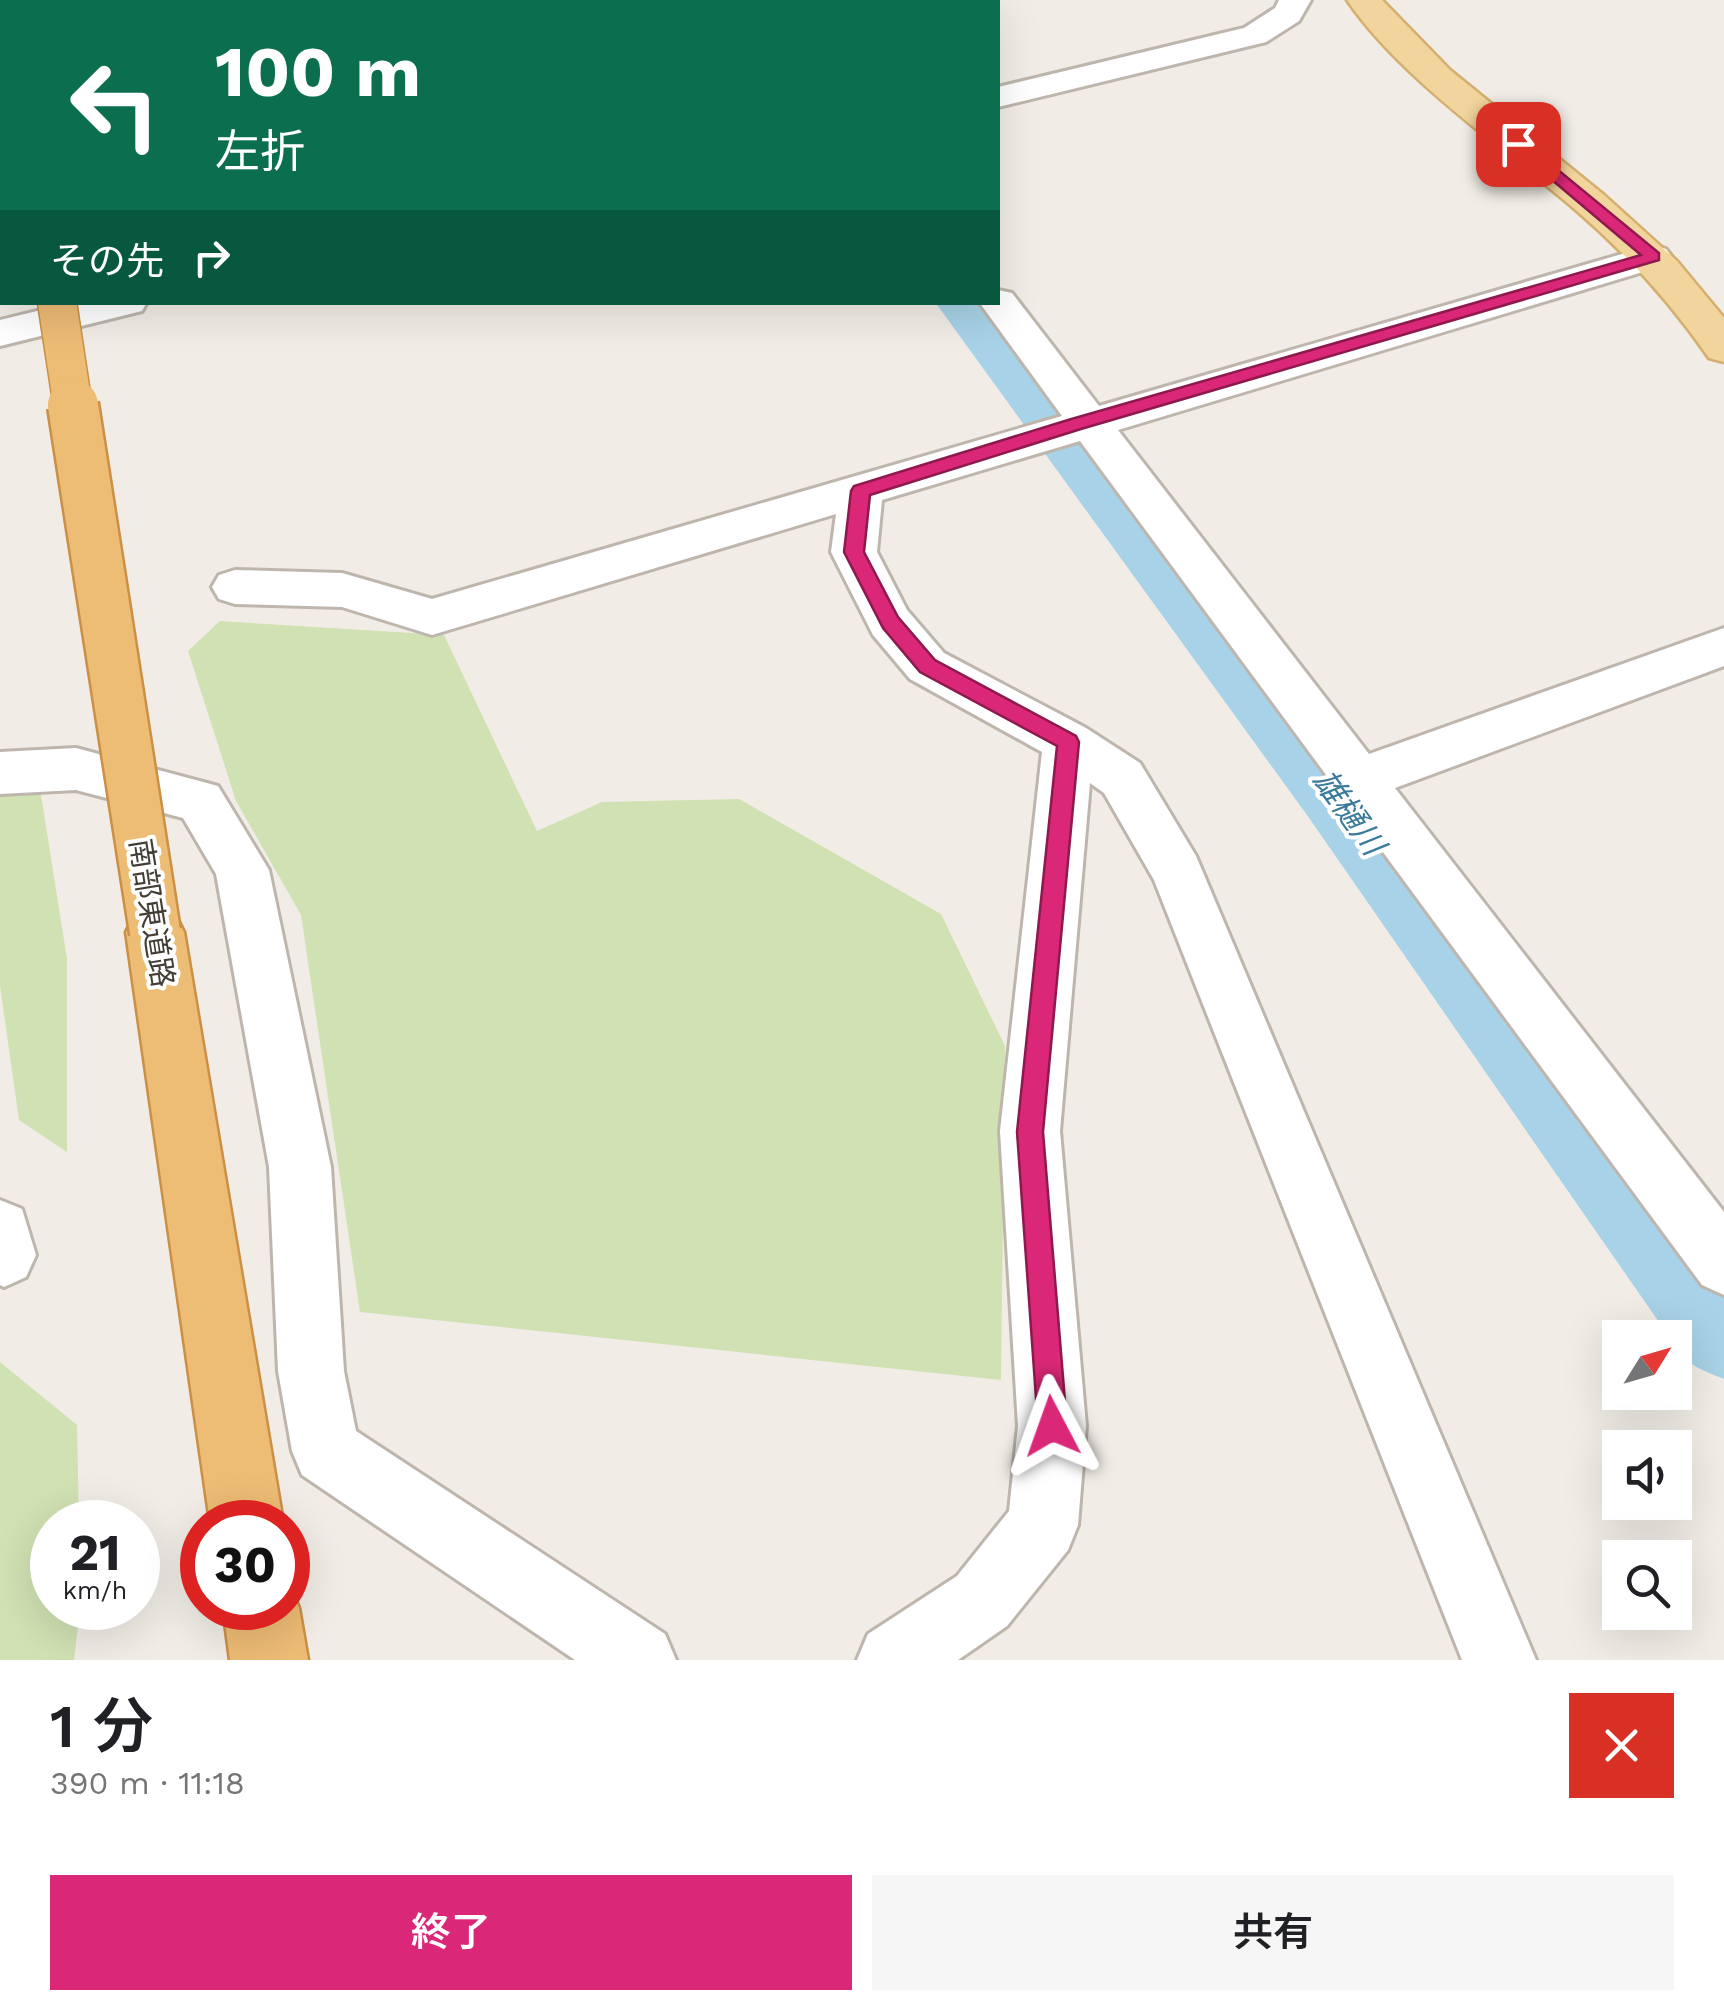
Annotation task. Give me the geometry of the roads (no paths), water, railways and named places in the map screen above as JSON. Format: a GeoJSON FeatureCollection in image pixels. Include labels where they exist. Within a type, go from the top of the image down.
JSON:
{"type":"FeatureCollection","features":[{"type":"Feature","properties":{"kind":"highway","name":"南部東道路"},"geometry":{"type":"LineString","coordinates":[[56,305],[244,1500]]}},
{"type":"Feature","properties":{"kind":"highway"},"geometry":{"type":"LineString","coordinates":[[264,1630],[269,1660]]}},
{"type":"Feature","properties":{"kind":"main road"},"geometry":{"type":"LineString","coordinates":[[1363,0],[1437,76],[1654,257],[1702,313],[1724,348]]}},
{"type":"Feature","properties":{"kind":"street"},"geometry":{"type":"LineString","coordinates":[[1000,98],[1255,34],[1288,14],[1295,0]]}},
{"type":"Feature","properties":{"kind":"street"},"geometry":{"type":"LineString","coordinates":[[235,587],[342,590],[432,617],[1654,257]]}},
{"type":"Feature","properties":{"kind":"street"},"geometry":{"type":"LineString","coordinates":[[0,333],[116,305]]}},
{"type":"Feature","properties":{"kind":"street"},"geometry":{"type":"LineString","coordinates":[[1000,305],[1067,428],[1360,780],[1724,1263]]}},
{"type":"Feature","properties":{"kind":"street"},"geometry":{"type":"LineString","coordinates":[[861,491],[854,552],[890,622],[927,666],[1068,742],[1122,778],[1177,872],[1499,1660]]}},
{"type":"Feature","properties":{"kind":"street"},"geometry":{"type":"LineString","coordinates":[[1360,780],[1724,648]]}},
{"type":"Feature","properties":{"kind":"street"},"geometry":{"type":"LineString","coordinates":[[894,1660],[982,1601],[1043,1525],[1052,1426],[1030,1132],[1068,742]]}},
{"type":"Feature","properties":{"kind":"street"},"geometry":{"type":"LineString","coordinates":[[0,773],[76,769],[200,801],[242,870],[300,1167],[311,1371],[326,1451],[639,1660]]}},
{"type":"Feature","properties":{"kind":"waterway","name":"雄樋川"},"geometry":{"type":"LineString","coordinates":[[966,305],[1335,792],[1724,1329]]}}]}
